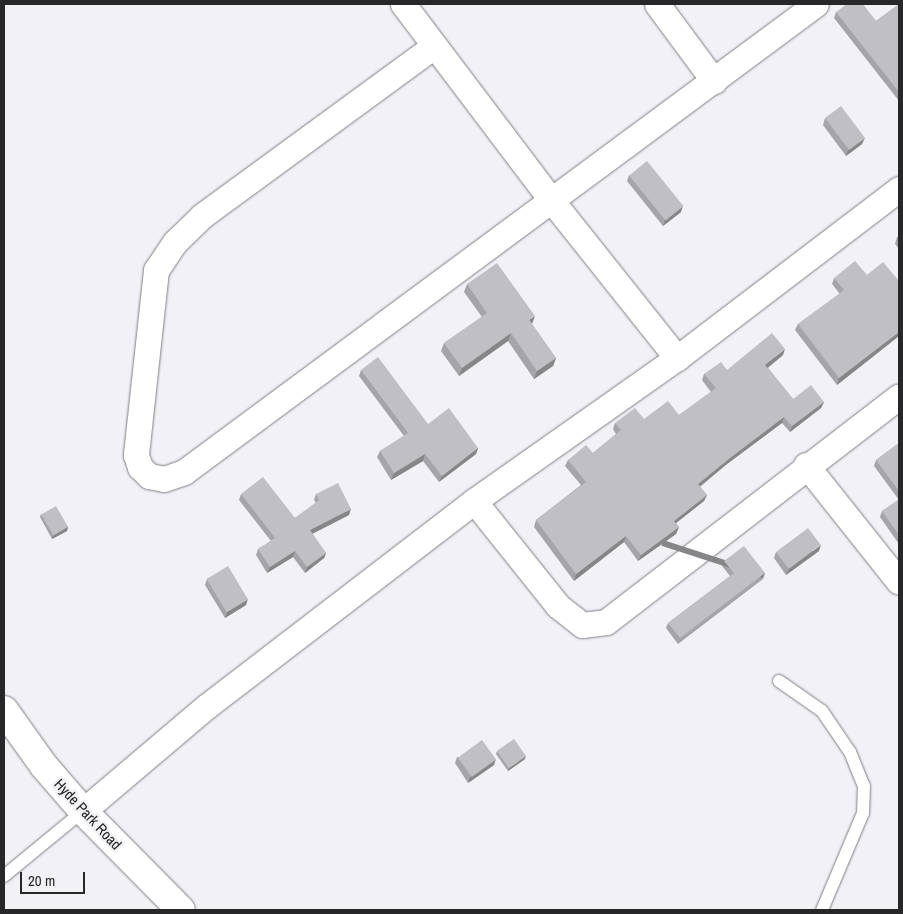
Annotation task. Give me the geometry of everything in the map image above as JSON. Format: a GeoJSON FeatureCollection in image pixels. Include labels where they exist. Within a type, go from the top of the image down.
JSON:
{"type":"FeatureCollection","features":[{"type":"Feature","properties":{"kind":"street"},"geometry":{"type":"LineString","coordinates":[[403,4],[552,202],[676,358]]}},
{"type":"Feature","properties":{"kind":"street"},"geometry":{"type":"LineString","coordinates":[[657,4],[714,81]]}},
{"type":"Feature","properties":{"kind":"street"},"geometry":{"type":"LineString","coordinates":[[434,46],[202,216],[175,242],[156,270],[136,455],[140,467],[149,476],[164,479],[184,472],[552,202],[816,4]]}},
{"type":"Feature","properties":{"kind":"street"},"geometry":{"type":"LineString","coordinates":[[84,811],[208,706],[474,502],[676,358],[899,189]]}},
{"type":"Feature","properties":{"kind":"street"},"geometry":{"type":"LineString","coordinates":[[474,502],[558,606],[582,625],[606,622],[806,465],[899,396]]}},
{"type":"Feature","properties":{"kind":"street"},"geometry":{"type":"LineString","coordinates":[[806,465],[899,582]]}},
{"type":"Feature","properties":{"kind":"street","name":"Hyde Park Road"},"geometry":{"type":"LineString","coordinates":[[4,710],[44,766],[84,811],[181,910]]}},
{"type":"Feature","properties":{"kind":"lane"},"geometry":{"type":"LineString","coordinates":[[779,681],[822,711],[850,752],[864,786],[863,812],[822,910]]}},
{"type":"Feature","properties":{"kind":"lane"},"geometry":{"type":"LineString","coordinates":[[4,876],[84,811]]}},
{"type":"Feature","properties":{"kind":"building"},"geometry":{"type":"Polygon","coordinates":[[[847,4],[863,4],[876,21],[899,4],[899,92],[836,12],[847,4]]]}},
{"type":"Feature","properties":{"kind":"building"},"geometry":{"type":"Polygon","coordinates":[[[841,106],[865,138],[849,150],[825,118],[841,106]]]}},
{"type":"Feature","properties":{"kind":"building"},"geometry":{"type":"Polygon","coordinates":[[[647,161],[684,206],[666,221],[629,175],[647,161]]]}},
{"type":"Feature","properties":{"kind":"building"},"geometry":{"type":"Polygon","coordinates":[[[855,261],[867,275],[883,262],[899,281],[899,332],[839,378],[798,324],[844,290],[834,278],[855,261]]]}},
{"type":"Feature","properties":{"kind":"building"},"geometry":{"type":"Polygon","coordinates":[[[497,263],[535,316],[529,320],[556,358],[537,371],[511,333],[462,368],[444,343],[487,313],[467,284],[497,263]]]}},
{"type":"Feature","properties":{"kind":"building"},"geometry":{"type":"Polygon","coordinates":[[[772,333],[785,349],[765,365],[793,399],[811,385],[824,402],[792,426],[784,417],[698,484],[707,495],[674,521],[679,527],[641,555],[626,536],[576,574],[536,520],[586,482],[568,460],[586,445],[593,453],[621,430],[615,423],[635,408],[644,419],[668,401],[679,415],[716,388],[704,374],[721,362],[727,370],[772,333]]]}},
{"type":"Feature","properties":{"kind":"building"},"geometry":{"type":"Polygon","coordinates":[[[378,357],[428,424],[449,408],[478,448],[442,476],[425,454],[394,473],[380,451],[408,433],[361,370],[378,357]]]}},
{"type":"Feature","properties":{"kind":"building"},"geometry":{"type":"Polygon","coordinates":[[[899,443],[899,491],[876,460],[899,443]]]}},
{"type":"Feature","properties":{"kind":"building"},"geometry":{"type":"Polygon","coordinates":[[[263,477],[295,518],[319,500],[316,494],[338,483],[351,509],[310,530],[326,553],[307,567],[295,551],[270,567],[258,549],[275,538],[241,494],[263,477]]]}},
{"type":"Feature","properties":{"kind":"building"},"geometry":{"type":"Polygon","coordinates":[[[899,499],[899,535],[882,511],[899,499]]]}},
{"type":"Feature","properties":{"kind":"building"},"geometry":{"type":"Polygon","coordinates":[[[56,506],[68,527],[53,535],[41,514],[56,506]]]}},
{"type":"Feature","properties":{"kind":"building"},"geometry":{"type":"Polygon","coordinates":[[[808,528],[821,545],[789,569],[776,552],[808,528]]]}},
{"type":"Feature","properties":{"kind":"building"},"geometry":{"type":"Polygon","coordinates":[[[744,546],[765,573],[680,638],[668,623],[734,573],[724,561],[744,546]]]}},
{"type":"Feature","properties":{"kind":"building"},"geometry":{"type":"Polygon","coordinates":[[[228,566],[248,599],[227,612],[207,579],[228,566]]]}},
{"type":"Feature","properties":{"kind":"building"},"geometry":{"type":"Polygon","coordinates":[[[514,739],[526,756],[509,768],[497,751],[514,739]]]}},
{"type":"Feature","properties":{"kind":"building"},"geometry":{"type":"Polygon","coordinates":[[[482,740],[496,759],[472,777],[458,758],[482,740]]]}}]}
